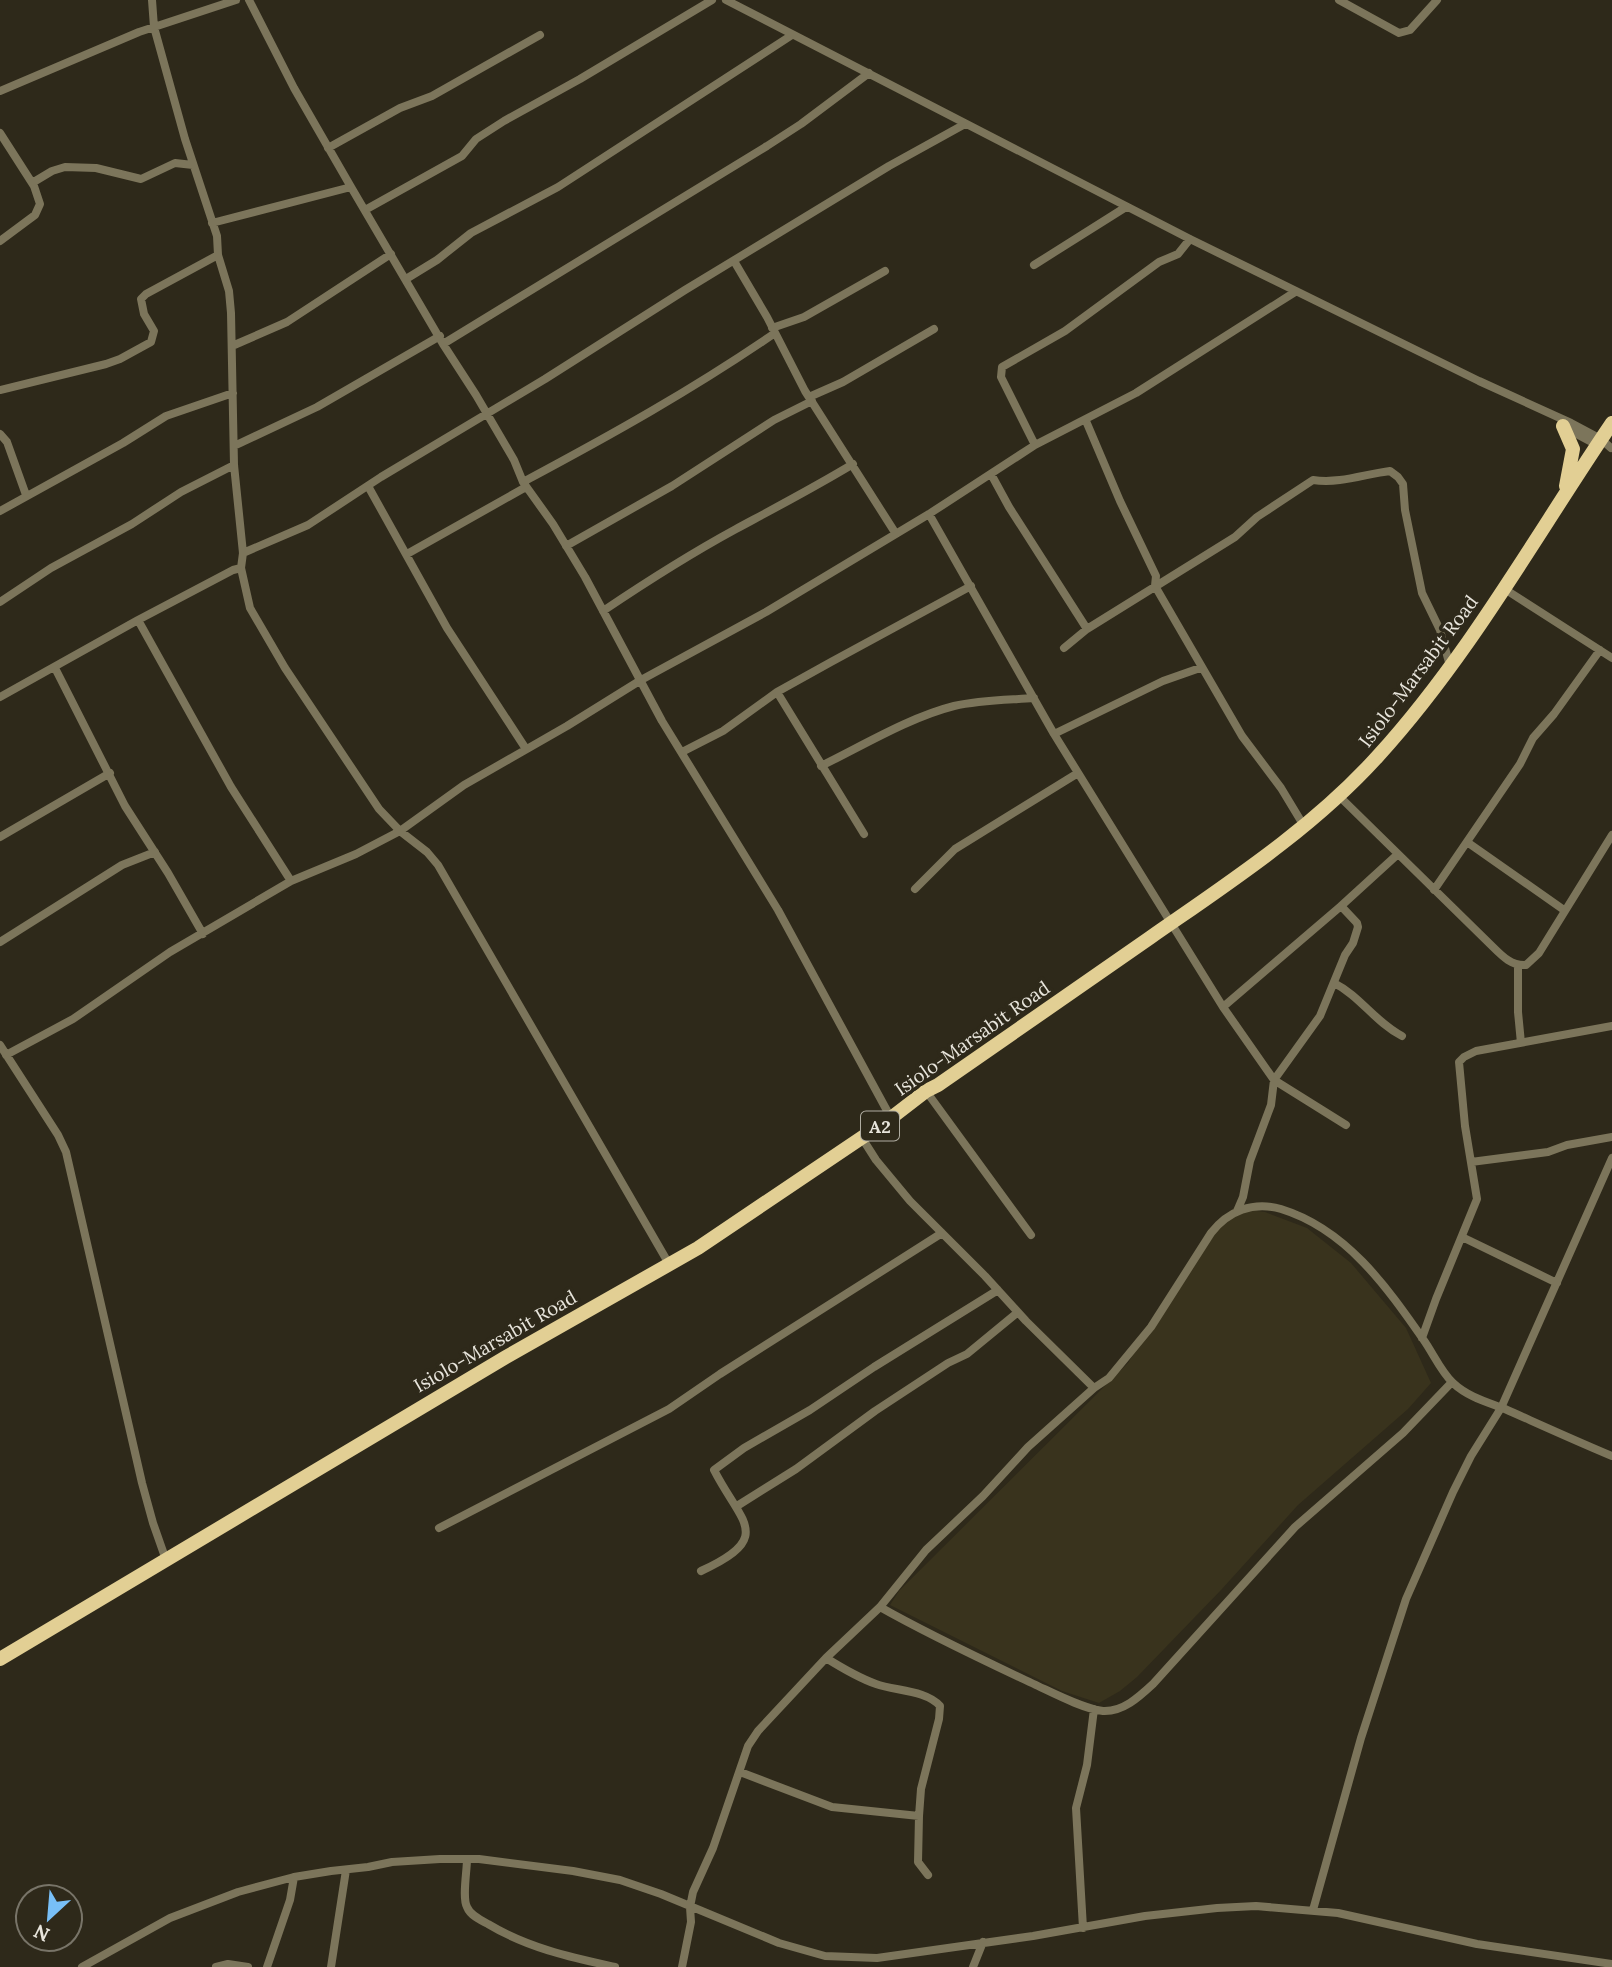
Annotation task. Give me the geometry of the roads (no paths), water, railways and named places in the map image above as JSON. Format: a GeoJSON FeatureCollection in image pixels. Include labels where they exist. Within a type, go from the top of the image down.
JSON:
{"type":"FeatureCollection","features":[{"type":"Feature","properties":{"kind":"highway","name":"Isiolo-Marsabit Road"},"geometry":{"type":"LineString","coordinates":[[0,1659],[506,1357],[698,1248],[862,1138],[1170,924],[1304,826],[1339,796],[1385,748],[1450,666],[1564,494],[1605,445],[1612,423]]}},
{"type":"Feature","properties":{"kind":"highway"},"geometry":{"type":"LineString","coordinates":[[1563,426],[1570,439],[1573,454],[1564,494]]}},
{"type":"Feature","properties":{"kind":"street"},"geometry":{"type":"LineString","coordinates":[[152,0],[154,27],[217,236],[218,255],[229,291],[234,466],[243,553],[241,568],[250,608],[276,654],[369,796],[400,831],[428,852],[438,865],[669,1264]]}},
{"type":"Feature","properties":{"kind":"street"},"geometry":{"type":"LineString","coordinates":[[0,91],[154,27],[236,0]]}},
{"type":"Feature","properties":{"kind":"street"},"geometry":{"type":"LineString","coordinates":[[249,0],[328,148],[486,412],[525,484],[566,546],[662,721],[778,909],[891,1118]]}},
{"type":"Feature","properties":{"kind":"street"},"geometry":{"type":"LineString","coordinates":[[365,210],[462,156],[477,139],[504,121],[712,0]]}},
{"type":"Feature","properties":{"kind":"street"},"geometry":{"type":"LineString","coordinates":[[726,0],[1125,207],[1546,413],[1605,445]]}},
{"type":"Feature","properties":{"kind":"street"},"geometry":{"type":"LineString","coordinates":[[1339,0],[1399,33],[1410,30],[1437,0]]}},
{"type":"Feature","properties":{"kind":"street"},"geometry":{"type":"LineString","coordinates":[[406,279],[471,233],[558,187],[792,34]]}},
{"type":"Feature","properties":{"kind":"street"},"geometry":{"type":"LineString","coordinates":[[328,148],[400,108],[432,96],[540,35]]}},
{"type":"Feature","properties":{"kind":"street"},"geometry":{"type":"LineString","coordinates":[[234,446],[317,407],[442,340],[767,146],[869,74]]}},
{"type":"Feature","properties":{"kind":"street"},"geometry":{"type":"LineString","coordinates":[[243,553],[308,525],[486,412],[889,166],[965,124]]}},
{"type":"Feature","properties":{"kind":"street"},"geometry":{"type":"LineString","coordinates":[[0,134],[39,197],[38,210],[0,241]]}},
{"type":"Feature","properties":{"kind":"street"},"geometry":{"type":"LineString","coordinates":[[32,183],[65,167],[96,168],[141,179],[175,163],[194,165]]}},
{"type":"Feature","properties":{"kind":"street"},"geometry":{"type":"LineString","coordinates":[[212,223],[351,187]]}},
{"type":"Feature","properties":{"kind":"street"},"geometry":{"type":"LineString","coordinates":[[1034,265],[1125,207]]}},
{"type":"Feature","properties":{"kind":"street"},"geometry":{"type":"LineString","coordinates":[[1035,445],[1001,377],[1002,367],[1065,331],[1159,262],[1178,254],[1190,239]]}},
{"type":"Feature","properties":{"kind":"street"},"geometry":{"type":"LineString","coordinates":[[232,346],[287,322],[391,254]]}},
{"type":"Feature","properties":{"kind":"street"},"geometry":{"type":"LineString","coordinates":[[0,390],[106,365],[145,346],[154,339],[154,331],[144,314],[141,299],[218,255]]}},
{"type":"Feature","properties":{"kind":"street"},"geometry":{"type":"LineString","coordinates":[[734,261],[768,317],[810,399],[896,534]]}},
{"type":"Feature","properties":{"kind":"street"},"geometry":{"type":"LineString","coordinates":[[407,554],[706,380],[773,331],[804,317],[885,271]]}},
{"type":"Feature","properties":{"kind":"street"},"geometry":{"type":"LineString","coordinates":[[6,1055],[73,1019],[170,952],[291,881],[356,854],[400,831],[464,785],[641,680],[766,612],[929,514],[1035,445],[1086,421],[1221,341],[1295,292]]}},
{"type":"Feature","properties":{"kind":"street"},"geometry":{"type":"LineString","coordinates":[[566,546],[672,486],[774,420],[934,329]]}},
{"type":"Feature","properties":{"kind":"street"},"geometry":{"type":"LineString","coordinates":[[0,511],[166,416],[233,393]]}},
{"type":"Feature","properties":{"kind":"street"},"geometry":{"type":"LineString","coordinates":[[1546,413],[1563,426],[1605,445]]}},
{"type":"Feature","properties":{"kind":"street"},"geometry":{"type":"LineString","coordinates":[[1086,421],[1156,576],[1155,586],[1200,668],[1242,736],[1281,788],[1304,826]]}},
{"type":"Feature","properties":{"kind":"street"},"geometry":{"type":"LineString","coordinates":[[0,434],[7,442],[26,495]]}},
{"type":"Feature","properties":{"kind":"street"},"geometry":{"type":"LineString","coordinates":[[603,611],[642,584],[853,464]]}},
{"type":"Feature","properties":{"kind":"street"},"geometry":{"type":"LineString","coordinates":[[0,602],[51,568],[132,524],[181,492],[234,466]]}},
{"type":"Feature","properties":{"kind":"street"},"geometry":{"type":"LineString","coordinates":[[1064,648],[1087,629],[1235,537],[1257,517],[1313,480],[1325,482],[1362,478],[1390,471],[1395,473],[1403,484],[1405,510],[1422,593],[1440,630],[1450,666]]}},
{"type":"Feature","properties":{"kind":"street"},"geometry":{"type":"LineString","coordinates":[[990,474],[1087,629]]}},
{"type":"Feature","properties":{"kind":"street"},"geometry":{"type":"LineString","coordinates":[[368,485],[447,628],[526,749]]}},
{"type":"Feature","properties":{"kind":"street"},"geometry":{"type":"LineString","coordinates":[[929,514],[1054,734],[1223,1007],[1274,1080],[1346,1125]]}},
{"type":"Feature","properties":{"kind":"street"},"geometry":{"type":"LineString","coordinates":[[0,698],[138,620],[241,568]]}},
{"type":"Feature","properties":{"kind":"street"},"geometry":{"type":"LineString","coordinates":[[682,752],[723,731],[777,692],[971,586]]}},
{"type":"Feature","properties":{"kind":"street"},"geometry":{"type":"LineString","coordinates":[[1503,588],[1612,658]]}},
{"type":"Feature","properties":{"kind":"street"},"geometry":{"type":"LineString","coordinates":[[138,620],[231,787],[291,881]]}},
{"type":"Feature","properties":{"kind":"street"},"geometry":{"type":"LineString","coordinates":[[1434,890],[1520,764],[1533,738],[1554,714],[1600,650]]}},
{"type":"Feature","properties":{"kind":"street"},"geometry":{"type":"LineString","coordinates":[[55,668],[125,806],[203,934]]}},
{"type":"Feature","properties":{"kind":"street"},"geometry":{"type":"LineString","coordinates":[[1054,734],[1174,676],[1200,668]]}},
{"type":"Feature","properties":{"kind":"street"},"geometry":{"type":"LineString","coordinates":[[777,692],[864,834]]}},
{"type":"Feature","properties":{"kind":"street"},"geometry":{"type":"LineString","coordinates":[[821,766],[930,713],[988,701],[1034,698]]}},
{"type":"Feature","properties":{"kind":"street"},"geometry":{"type":"LineString","coordinates":[[0,837],[110,773]]}},
{"type":"Feature","properties":{"kind":"street"},"geometry":{"type":"LineString","coordinates":[[915,890],[956,849],[1078,773]]}},
{"type":"Feature","properties":{"kind":"street"},"geometry":{"type":"LineString","coordinates":[[1339,796],[1500,954],[1518,966],[1526,965],[1538,953],[1612,835]]}},
{"type":"Feature","properties":{"kind":"street"},"geometry":{"type":"LineString","coordinates":[[1467,842],[1564,909]]}},
{"type":"Feature","properties":{"kind":"street"},"geometry":{"type":"LineString","coordinates":[[0,942],[122,865],[155,852]]}},
{"type":"Feature","properties":{"kind":"street"},"geometry":{"type":"LineString","coordinates":[[1223,1007],[1398,854]]}},
{"type":"Feature","properties":{"kind":"street"},"geometry":{"type":"LineString","coordinates":[[1237,1211],[1243,1197],[1250,1161],[1270,1105],[1274,1080],[1320,1016],[1358,927],[1341,906]]}},
{"type":"Feature","properties":{"kind":"street"},"geometry":{"type":"LineString","coordinates":[[1518,966],[1521,1043]]}},
{"type":"Feature","properties":{"kind":"street"},"geometry":{"type":"LineString","coordinates":[[1334,983],[1352,993],[1382,1024],[1402,1037]]}},
{"type":"Feature","properties":{"kind":"street"},"geometry":{"type":"LineString","coordinates":[[1422,1338],[1477,1199],[1459,1062],[1464,1056],[1476,1051],[1612,1026]]}},
{"type":"Feature","properties":{"kind":"street"},"geometry":{"type":"LineString","coordinates":[[0,1045],[58,1135],[66,1152],[142,1483],[166,1560]]}},
{"type":"Feature","properties":{"kind":"street"},"geometry":{"type":"LineString","coordinates":[[926,1091],[1031,1235]]}},
{"type":"Feature","properties":{"kind":"street"},"geometry":{"type":"LineString","coordinates":[[1471,1162],[1548,1152],[1567,1144],[1612,1137]]}},
{"type":"Feature","properties":{"kind":"street"},"geometry":{"type":"LineString","coordinates":[[862,1138],[876,1160],[910,1201],[1094,1388]]}},
{"type":"Feature","properties":{"kind":"street"},"geometry":{"type":"LineString","coordinates":[[1313,1910],[1360,1738],[1406,1600],[1465,1468],[1501,1408],[1612,1158]]}},
{"type":"Feature","properties":{"kind":"street"},"geometry":{"type":"LineString","coordinates":[[682,1967],[691,1922],[690,1908],[699,1876],[713,1848],[748,1746],[766,1720],[880,1607],[926,1550],[983,1496],[1028,1447],[1094,1388],[1109,1378],[1140,1343],[1211,1233],[1224,1219],[1237,1211],[1254,1207],[1277,1208],[1326,1230],[1360,1258],[1422,1338],[1452,1382],[1472,1397],[1612,1456]]}},
{"type":"Feature","properties":{"kind":"street"},"geometry":{"type":"LineString","coordinates":[[439,1528],[669,1409],[942,1233]]}},
{"type":"Feature","properties":{"kind":"street"},"geometry":{"type":"LineString","coordinates":[[1462,1237],[1557,1283]]}},
{"type":"Feature","properties":{"kind":"street"},"geometry":{"type":"LineString","coordinates":[[701,1571],[721,1562],[744,1543],[746,1530],[737,1506],[714,1470],[999,1290]]}},
{"type":"Feature","properties":{"kind":"street"},"geometry":{"type":"LineString","coordinates":[[737,1506],[796,1469],[875,1411],[948,1363],[967,1354],[1018,1312]]}},
{"type":"Feature","properties":{"kind":"street"},"geometry":{"type":"LineString","coordinates":[[880,1607],[996,1666],[1094,1709],[1111,1710],[1121,1707],[1144,1692],[1295,1527],[1403,1433],[1452,1382]]}},
{"type":"Feature","properties":{"kind":"street"},"geometry":{"type":"LineString","coordinates":[[826,1658],[876,1684],[922,1695],[938,1703],[939,1719],[921,1789],[919,1816],[918,1862],[928,1875]]}},
{"type":"Feature","properties":{"kind":"street"},"geometry":{"type":"LineString","coordinates":[[1083,1928],[1076,1808],[1087,1765],[1094,1709]]}},
{"type":"Feature","properties":{"kind":"street"},"geometry":{"type":"LineString","coordinates":[[740,1772],[832,1807],[919,1816]]}},
{"type":"Feature","properties":{"kind":"street"},"geometry":{"type":"LineString","coordinates":[[82,1967],[153,1927],[213,1900],[294,1877],[392,1861],[467,1859],[595,1875],[640,1886],[779,1943],[825,1956],[877,1958],[1033,1936],[1145,1916],[1265,1906],[1313,1910],[1477,1944],[1612,1964]]}},
{"type":"Feature","properties":{"kind":"street"},"geometry":{"type":"LineString","coordinates":[[467,1859],[465,1901],[468,1910],[474,1915],[508,1935],[538,1948],[615,1967]]}},
{"type":"Feature","properties":{"kind":"street"},"geometry":{"type":"LineString","coordinates":[[331,1967],[346,1870]]}},
{"type":"Feature","properties":{"kind":"street"},"geometry":{"type":"LineString","coordinates":[[267,1967],[290,1900],[294,1877]]}},
{"type":"Feature","properties":{"kind":"street"},"geometry":{"type":"LineString","coordinates":[[973,1967],[983,1941]]}},
{"type":"Feature","properties":{"kind":"street"},"geometry":{"type":"LineString","coordinates":[[216,1967],[228,1964],[248,1967]]}}]}
